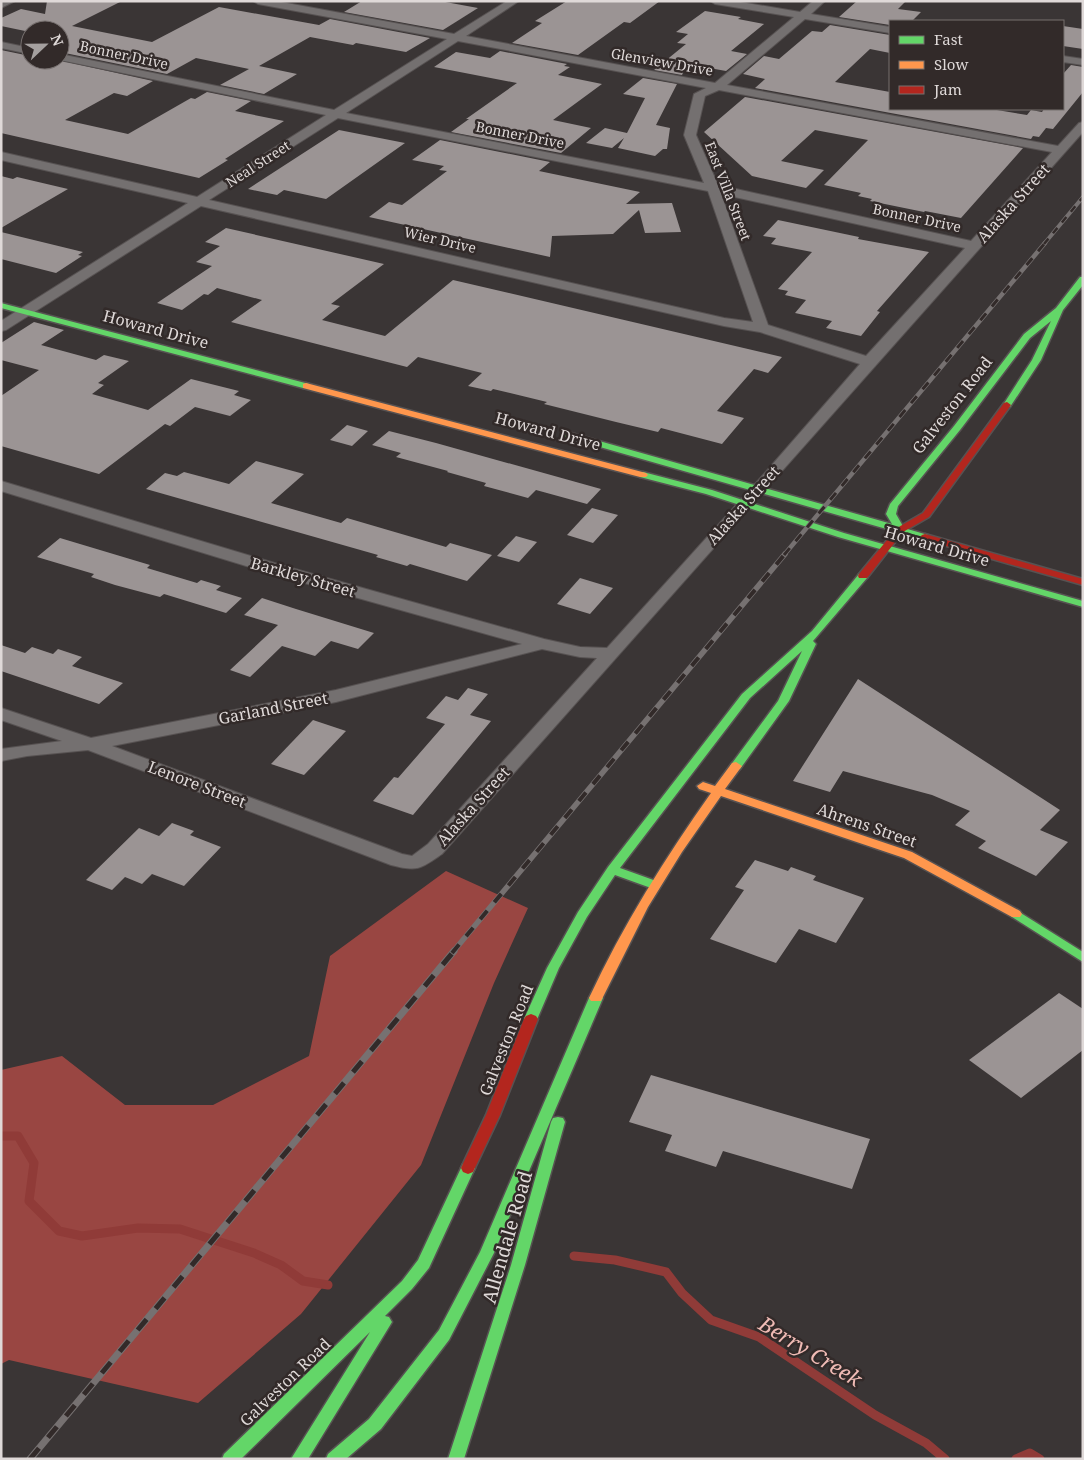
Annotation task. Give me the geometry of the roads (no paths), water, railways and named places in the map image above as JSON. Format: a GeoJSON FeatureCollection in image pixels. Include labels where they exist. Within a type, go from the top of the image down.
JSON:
{"type":"FeatureCollection","features":[{"type":"Feature","properties":{"kind":"main road","name":"Galveston Road"},"geometry":{"type":"LineString","coordinates":[[230,1459],[407,1285],[424,1264],[493,1115],[523,1037],[553,968],[582,915],[612,870],[746,696],[816,633],[900,530],[926,515],[1005,385],[1027,336],[1059,310],[1083,279]]}},
{"type":"Feature","properties":{"kind":"main road"},"geometry":{"type":"LineString","coordinates":[[28,295],[58,303]]}},
{"type":"Feature","properties":{"kind":"main road","name":"Howard Drive"},"geometry":{"type":"LineString","coordinates":[[1,305],[601,462],[709,492],[885,548],[1083,604]]}},
{"type":"Feature","properties":{"kind":"main road","name":"Galveston Road"},"geometry":{"type":"LineString","coordinates":[[900,530],[891,514],[893,506],[956,428],[1005,385],[1048,341],[1059,310]]}},
{"type":"Feature","properties":{"kind":"main road"},"geometry":{"type":"LineString","coordinates":[[280,378],[292,369]]}},
{"type":"Feature","properties":{"kind":"main road","name":"Howard Drive"},"geometry":{"type":"LineString","coordinates":[[558,432],[1083,582]]}},
{"type":"Feature","properties":{"kind":"main road","name":"Galveston Road"},"geometry":{"type":"LineString","coordinates":[[334,1459],[375,1424],[444,1335],[487,1253],[608,970],[655,885],[717,792],[783,702],[816,633]]}},
{"type":"Feature","properties":{"kind":"main road","name":"Ahrens Street"},"geometry":{"type":"LineString","coordinates":[[682,777],[717,792],[908,855],[1029,920],[1083,958]]}},
{"type":"Feature","properties":{"kind":"main road"},"geometry":{"type":"LineString","coordinates":[[612,870],[655,885]]}},
{"type":"Feature","properties":{"kind":"main road","name":"Allendale Road"},"geometry":{"type":"LineString","coordinates":[[456,1459],[518,1265],[586,1023]]}},
{"type":"Feature","properties":{"kind":"main road"},"geometry":{"type":"LineString","coordinates":[[299,1459],[380,1329],[424,1264]]}},
{"type":"Feature","properties":{"kind":"street"},"geometry":{"type":"LineString","coordinates":[[1,5],[10,1]]}},
{"type":"Feature","properties":{"kind":"street","name":"Glenview Drive"},"geometry":{"type":"LineString","coordinates":[[258,1],[1060,150]]}},
{"type":"Feature","properties":{"kind":"street","name":"Neal Street"},"geometry":{"type":"LineString","coordinates":[[1,327],[514,1]]}},
{"type":"Feature","properties":{"kind":"street"},"geometry":{"type":"LineString","coordinates":[[715,1],[889,30]]}},
{"type":"Feature","properties":{"kind":"street","name":"East Villa Street"},"geometry":{"type":"LineString","coordinates":[[762,328],[713,188],[690,134],[700,94],[717,87],[820,1]]}},
{"type":"Feature","properties":{"kind":"street"},"geometry":{"type":"LineString","coordinates":[[1,45],[20,48]]}},
{"type":"Feature","properties":{"kind":"street","name":"Bonner Drive"},"geometry":{"type":"LineString","coordinates":[[70,59],[336,114],[713,188],[974,246]]}},
{"type":"Feature","properties":{"kind":"street"},"geometry":{"type":"LineString","coordinates":[[1064,59],[1083,62]]}},
{"type":"Feature","properties":{"kind":"street","name":"Alaska Street"},"geometry":{"type":"LineString","coordinates":[[392,857],[415,863],[434,849],[1083,125]]}},
{"type":"Feature","properties":{"kind":"street","name":"Wier Drive"},"geometry":{"type":"LineString","coordinates":[[1,156],[724,322],[762,328],[869,362]]}},
{"type":"Feature","properties":{"kind":"street","name":"Barkley Street"},"geometry":{"type":"LineString","coordinates":[[1,486],[275,569],[541,644],[580,652],[609,653]]}},
{"type":"Feature","properties":{"kind":"street","name":"Garland Street"},"geometry":{"type":"LineString","coordinates":[[1,755],[27,750],[90,744],[336,696],[512,653],[541,644]]}},
{"type":"Feature","properties":{"kind":"street","name":"Lenore Street"},"geometry":{"type":"LineString","coordinates":[[1,714],[90,744],[392,857]]}},
{"type":"Feature","properties":{"kind":"waterway","name":"Berry Creek"},"geometry":{"type":"LineString","coordinates":[[1,1136],[18,1136],[34,1163],[29,1201],[59,1231],[82,1236],[138,1228],[180,1229],[254,1253],[281,1265],[303,1281],[328,1285]]}},
{"type":"Feature","properties":{"kind":"waterway","name":"Berry Creek"},"geometry":{"type":"LineString","coordinates":[[574,1256],[615,1260],[666,1272],[682,1293],[711,1320],[759,1337],[875,1415],[926,1443],[945,1459]]}},
{"type":"Feature","properties":{"kind":"waterway","name":"Berry Creek"},"geometry":{"type":"LineString","coordinates":[[1016,1459],[1030,1453],[1040,1459]]}},
{"type":"Feature","properties":{"kind":"railway"},"geometry":{"type":"LineString","coordinates":[[1044,244],[1083,197]]}},
{"type":"Feature","properties":{"kind":"railway"},"geometry":{"type":"LineString","coordinates":[[784,555],[1045,243]]}},
{"type":"Feature","properties":{"kind":"railway"},"geometry":{"type":"LineString","coordinates":[[452,953],[785,554]]}},
{"type":"Feature","properties":{"kind":"railway"},"geometry":{"type":"LineString","coordinates":[[30,1459],[454,951]]}}]}
